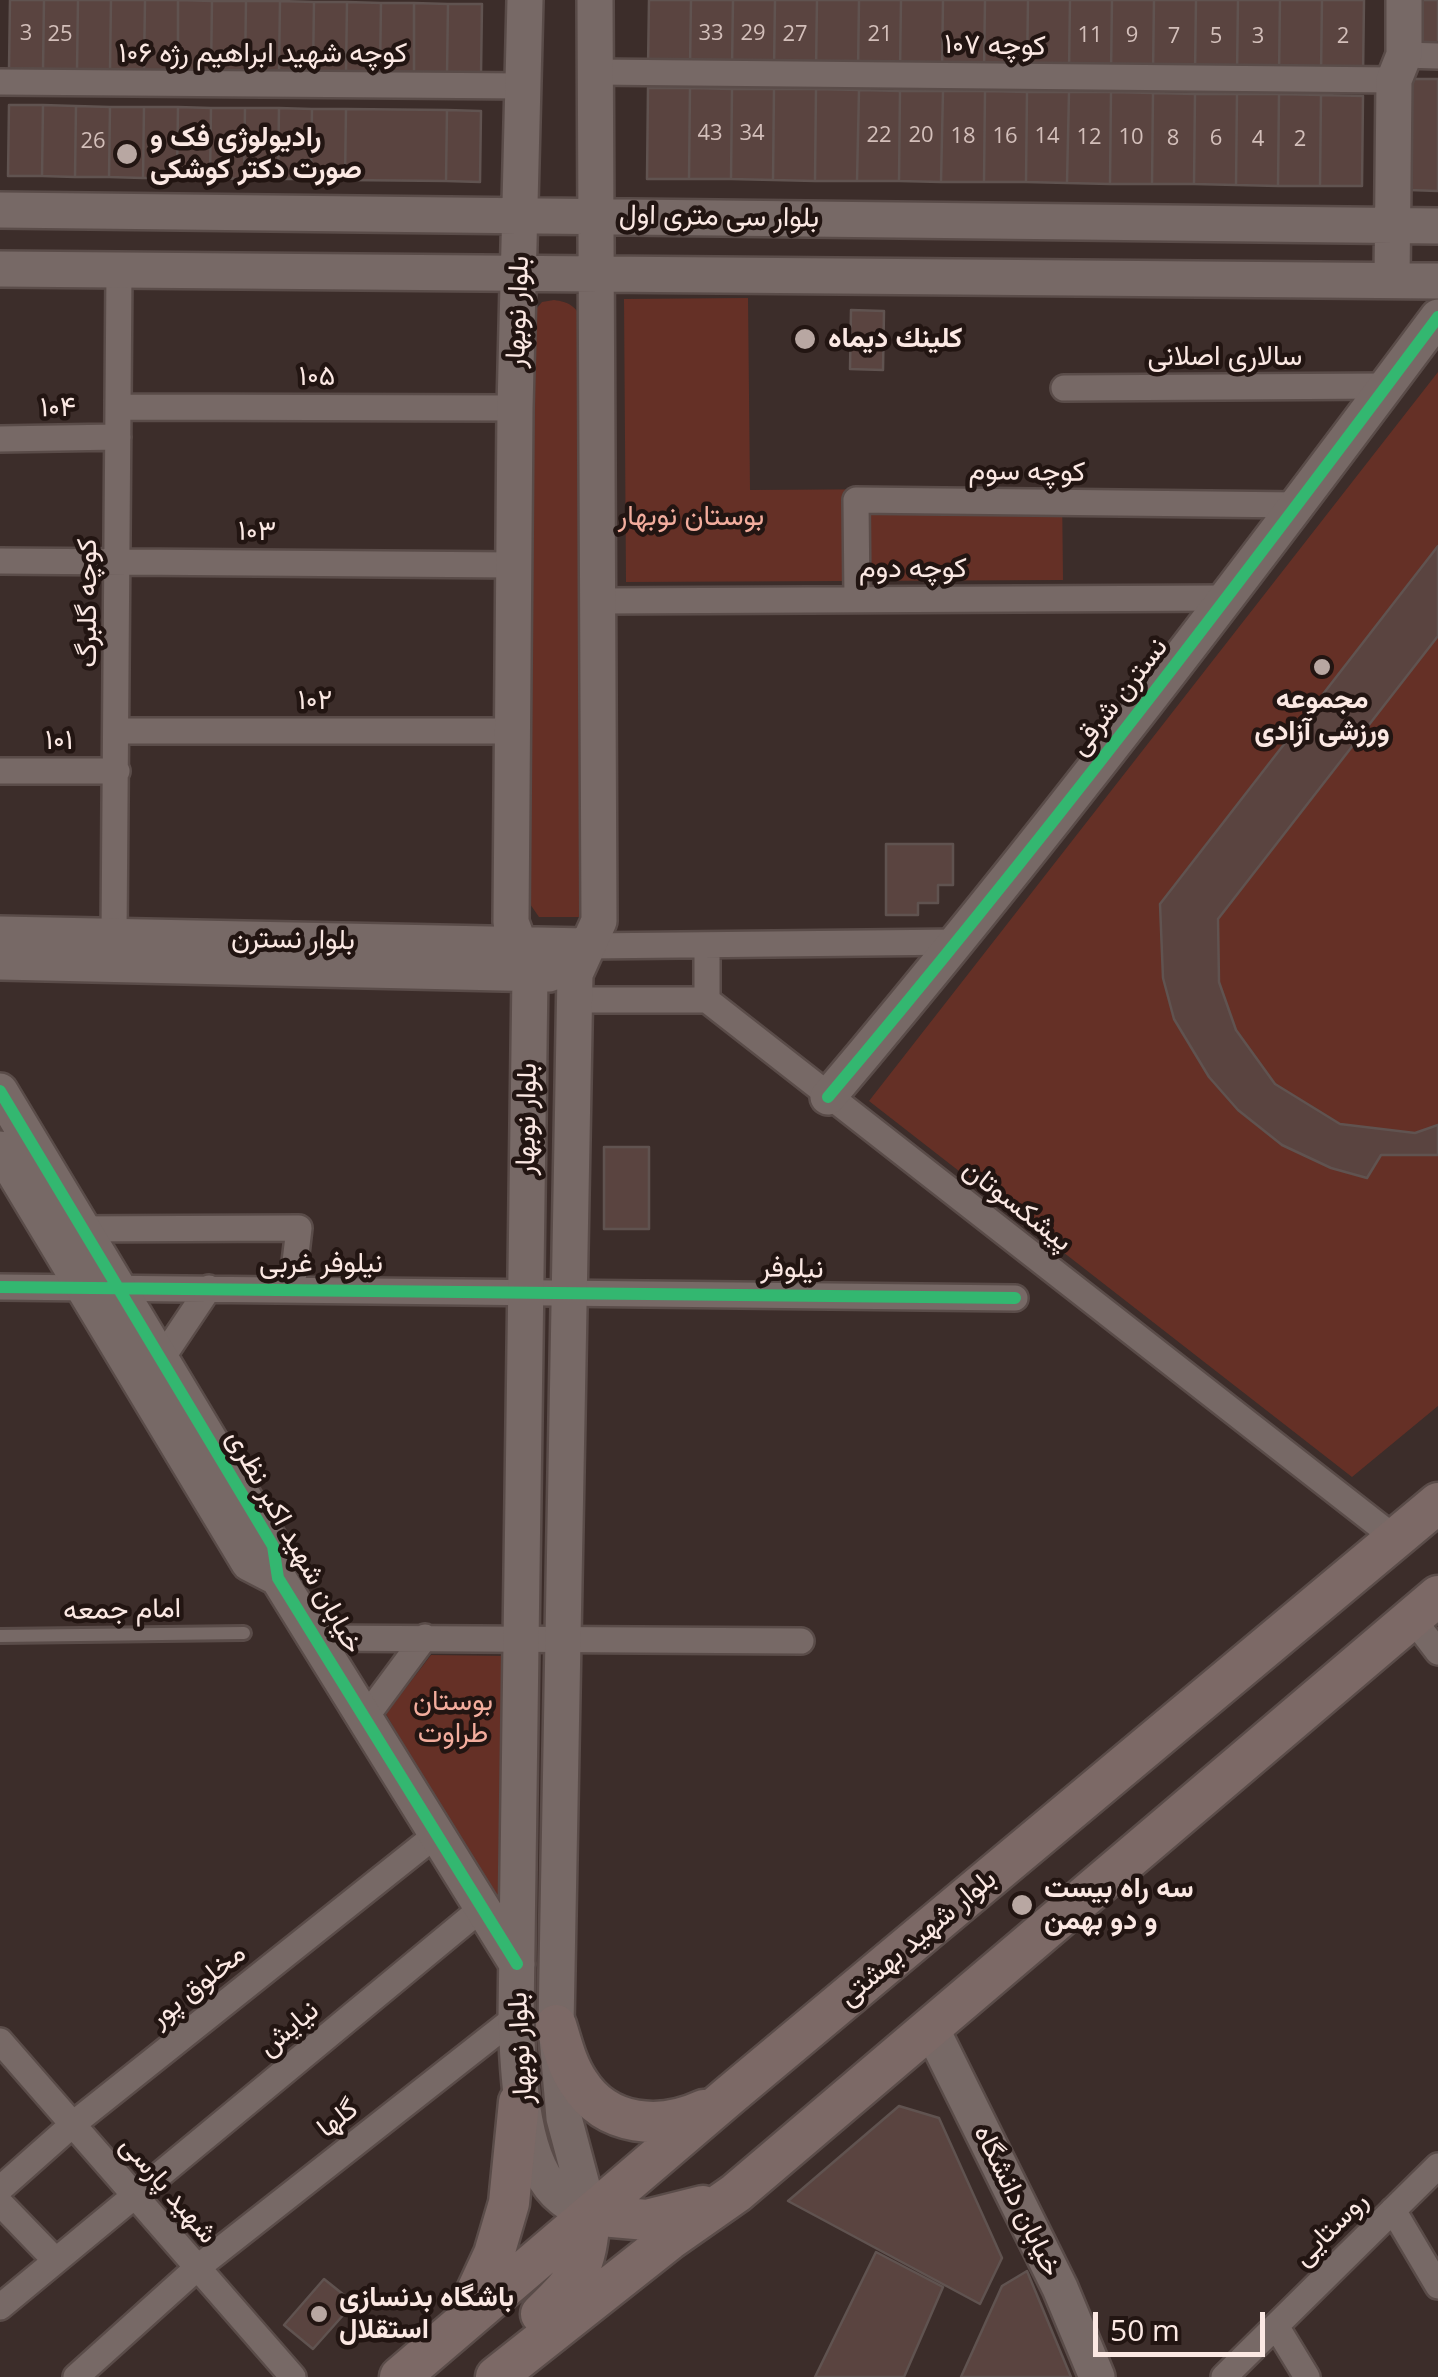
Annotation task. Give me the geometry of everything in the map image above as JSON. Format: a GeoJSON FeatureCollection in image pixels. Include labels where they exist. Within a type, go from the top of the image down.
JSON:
{"type":"FeatureCollection","features":[{"type":"Feature","properties":{"kind":"main road","name":"بلوار نوبهار"},"geometry":{"type":"LineString","coordinates":[[525,0],[515,408],[510,922],[524,960],[516,2017],[519,2102],[551,2187],[590,2214],[661,2219],[736,2193]]}},
{"type":"Feature","properties":{"kind":"main road","name":"بلوار نوبهار"},"geometry":{"type":"LineString","coordinates":[[496,2377],[514,2344],[578,2276],[590,2214],[564,2118],[556,2025],[568,1291],[578,973],[599,921],[595,0]]}},
{"type":"Feature","properties":{"kind":"main road"},"geometry":{"type":"LineString","coordinates":[[1392,280],[1392,225],[1412,64],[1404,0]]}},
{"type":"Feature","properties":{"kind":"main road","name":"بلوار سی متری اول"},"geometry":{"type":"LineString","coordinates":[[0,210],[1438,226]]}},
{"type":"Feature","properties":{"kind":"main road","name":"بلوار سی متری اول"},"geometry":{"type":"LineString","coordinates":[[0,268],[1438,281]]}},
{"type":"Feature","properties":{"kind":"main road","name":"نسترن شرقی"},"geometry":{"type":"LineString","coordinates":[[828,1097],[959,942],[1229,598],[1438,317]]}},
{"type":"Feature","properties":{"kind":"main road","name":"بلوار نسترن"},"geometry":{"type":"LineString","coordinates":[[0,934],[114,936],[524,960],[578,973]]}},
{"type":"Feature","properties":{"kind":"main road","name":"بلوار نسترن"},"geometry":{"type":"LineString","coordinates":[[0,962],[524,960]]}},
{"type":"Feature","properties":{"kind":"main road","name":"خیابان شهید اکبر نظری"},"geometry":{"type":"LineString","coordinates":[[0,1091],[66,1229],[82,1287],[152,1373]]}},
{"type":"Feature","properties":{"kind":"main road","name":"خیابان شهید اکبر نظری"},"geometry":{"type":"LineString","coordinates":[[0,1149],[118,1287],[152,1373],[249,1562],[278,1578],[517,1964]]}},
{"type":"Feature","properties":{"kind":"main road","name":"بلوار شهید بهشتی"},"geometry":{"type":"LineString","coordinates":[[400,2377],[730,2095],[1438,1504]]}},
{"type":"Feature","properties":{"kind":"main road"},"geometry":{"type":"LineString","coordinates":[[496,2377],[736,2193],[1425,1607]]}},
{"type":"Feature","properties":{"kind":"main road"},"geometry":{"type":"LineString","coordinates":[[556,2025],[580,2086],[614,2114],[645,2122],[670,2122],[702,2111],[730,2095]]}},
{"type":"Feature","properties":{"kind":"main road","name":"خیابان دانشگاه"},"geometry":{"type":"LineString","coordinates":[[931,2028],[1060,2288],[1097,2377]]}},
{"type":"Feature","properties":{"kind":"main road"},"geometry":{"type":"LineString","coordinates":[[462,2323],[494,2254],[509,2203],[519,2102]]}},
{"type":"Feature","properties":{"kind":"street","name":"کوچه ۱۰۷"},"geometry":{"type":"LineString","coordinates":[[595,72],[1412,64]]}},
{"type":"Feature","properties":{"kind":"street","name":"کوچه شهید ابراهیم رژه ۱۰۶"},"geometry":{"type":"LineString","coordinates":[[0,82],[525,86]]}},
{"type":"Feature","properties":{"kind":"street","name":"کوچه گلبرگ"},"geometry":{"type":"LineString","coordinates":[[114,936],[119,270]]}},
{"type":"Feature","properties":{"kind":"street","name":"سالاری اصلانی"},"geometry":{"type":"LineString","coordinates":[[1064,388],[1386,386]]}},
{"type":"Feature","properties":{"kind":"street","name":"۱۰۵"},"geometry":{"type":"LineString","coordinates":[[118,407],[515,408]]}},
{"type":"Feature","properties":{"kind":"street","name":"۱۰۴"},"geometry":{"type":"LineString","coordinates":[[0,440],[118,437]]}},
{"type":"Feature","properties":{"kind":"street","name":"کوچه سوم"},"geometry":{"type":"LineString","coordinates":[[857,600],[856,500],[1298,506]]}},
{"type":"Feature","properties":{"kind":"street","name":"۱۰۳"},"geometry":{"type":"LineString","coordinates":[[0,561],[514,564]]}},
{"type":"Feature","properties":{"kind":"street","name":"کوچه دوم"},"geometry":{"type":"LineString","coordinates":[[598,601],[1229,598]]}},
{"type":"Feature","properties":{"kind":"street","name":"۱۰۲"},"geometry":{"type":"LineString","coordinates":[[118,731],[512,731]]}},
{"type":"Feature","properties":{"kind":"street","name":"۱۰۱"},"geometry":{"type":"LineString","coordinates":[[0,771],[117,771]]}},
{"type":"Feature","properties":{"kind":"street"},"geometry":{"type":"LineString","coordinates":[[578,973],[707,946],[959,942]]}},
{"type":"Feature","properties":{"kind":"street"},"geometry":{"type":"LineString","coordinates":[[578,973],[707,1000],[707,946]]}},
{"type":"Feature","properties":{"kind":"street","name":"پیشکسوتان"},"geometry":{"type":"LineString","coordinates":[[707,1000],[1396,1539]]}},
{"type":"Feature","properties":{"kind":"street"},"geometry":{"type":"LineString","coordinates":[[66,1229],[299,1228],[292,1288]]}},
{"type":"Feature","properties":{"kind":"street","name":"نیلوفر غربی"},"geometry":{"type":"LineString","coordinates":[[0,1287],[568,1291]]}},
{"type":"Feature","properties":{"kind":"street"},"geometry":{"type":"LineString","coordinates":[[152,1373],[209,1288]]}},
{"type":"Feature","properties":{"kind":"street","name":"نیلوفر"},"geometry":{"type":"LineString","coordinates":[[568,1291],[1015,1298]]}},
{"type":"Feature","properties":{"kind":"street"},"geometry":{"type":"LineString","coordinates":[[1425,1607],[1438,1652]]}},
{"type":"Feature","properties":{"kind":"street"},"geometry":{"type":"LineString","coordinates":[[366,1718],[425,1637]]}},
{"type":"Feature","properties":{"kind":"street"},"geometry":{"type":"LineString","coordinates":[[316,1638],[801,1641]]}},
{"type":"Feature","properties":{"kind":"street","name":"مخلوق پور"},"geometry":{"type":"LineString","coordinates":[[0,2189],[72,2125],[436,1834]]}},
{"type":"Feature","properties":{"kind":"street","name":"نیایش"},"geometry":{"type":"LineString","coordinates":[[0,2307],[482,1908]]}},
{"type":"Feature","properties":{"kind":"street","name":"گلها"},"geometry":{"type":"LineString","coordinates":[[76,2377],[197,2268],[516,2017]]}},
{"type":"Feature","properties":{"kind":"street","name":"شهید پارسی"},"geometry":{"type":"LineString","coordinates":[[0,2041],[293,2377]]}},
{"type":"Feature","properties":{"kind":"street","name":"روستایی"},"geometry":{"type":"LineString","coordinates":[[1224,2377],[1438,2166]]}},
{"type":"Feature","properties":{"kind":"street"},"geometry":{"type":"LineString","coordinates":[[0,2203],[55,2260]]}},
{"type":"Feature","properties":{"kind":"street"},"geometry":{"type":"LineString","coordinates":[[1393,2210],[1438,2286]]}},
{"type":"Feature","properties":{"kind":"street"},"geometry":{"type":"LineString","coordinates":[[1276,2326],[1307,2377]]}},
{"type":"Feature","properties":{"kind":"lane","name":"امام جمعه"},"geometry":{"type":"LineString","coordinates":[[0,1636],[244,1633]]}},
{"type":"Feature","properties":{"kind":"green space","name":"بوستان نوبهار"},"geometry":{"type":"Polygon","coordinates":[[[748,298],[750,490],[1062,488],[1063,580],[626,582],[624,299],[748,298]]]}},
{"type":"Feature","properties":{"kind":"green space"},"geometry":{"type":"Polygon","coordinates":[[[554,300],[572,306],[583,321],[588,905],[580,917],[539,917],[530,904],[527,320],[542,302],[554,300]]]}},
{"type":"Feature","properties":{"kind":"green space","name":"مجموعه ورزشی آزادی"},"geometry":{"type":"Polygon","coordinates":[[[1438,372],[1438,1406],[1352,1477],[869,1101],[1438,372]]]}},
{"type":"Feature","properties":{"kind":"green space","name":"بوستان طراوت"},"geometry":{"type":"Polygon","coordinates":[[[431,1655],[507,1656],[504,1901],[491,1896],[386,1714],[431,1655]]]}},
{"type":"Feature","properties":{"kind":"building"},"geometry":{"type":"Polygon","coordinates":[[[10,0],[44,0],[43,69],[9,69],[10,0]]]}},
{"type":"Feature","properties":{"kind":"building"},"geometry":{"type":"Polygon","coordinates":[[[44,0],[78,0],[77,70],[43,69],[44,0]]]}},
{"type":"Feature","properties":{"kind":"building"},"geometry":{"type":"Polygon","coordinates":[[[78,0],[111,0],[110,70],[77,70],[78,0]]]}},
{"type":"Feature","properties":{"kind":"building"},"geometry":{"type":"Polygon","coordinates":[[[111,0],[145,0],[144,70],[110,70],[111,0]]]}},
{"type":"Feature","properties":{"kind":"building"},"geometry":{"type":"Polygon","coordinates":[[[145,0],[178,0],[178,71],[144,70],[145,0]]]}},
{"type":"Feature","properties":{"kind":"building"},"geometry":{"type":"Polygon","coordinates":[[[178,0],[212,1],[211,71],[178,71],[178,0]]]}},
{"type":"Feature","properties":{"kind":"building"},"geometry":{"type":"Polygon","coordinates":[[[649,0],[691,0],[690,68],[648,68],[649,0]]]}},
{"type":"Feature","properties":{"kind":"building"},"geometry":{"type":"Polygon","coordinates":[[[691,0],[733,0],[732,68],[690,68],[691,0]]]}},
{"type":"Feature","properties":{"kind":"building"},"geometry":{"type":"Polygon","coordinates":[[[733,0],[775,0],[774,69],[732,68],[733,0]]]}},
{"type":"Feature","properties":{"kind":"building"},"geometry":{"type":"Polygon","coordinates":[[[775,0],[817,0],[816,70],[774,69],[775,0]]]}},
{"type":"Feature","properties":{"kind":"building"},"geometry":{"type":"Polygon","coordinates":[[[817,0],[859,0],[858,70],[816,70],[817,0]]]}},
{"type":"Feature","properties":{"kind":"building"},"geometry":{"type":"Polygon","coordinates":[[[859,0],[901,0],[900,70],[858,70],[859,0]]]}},
{"type":"Feature","properties":{"kind":"building"},"geometry":{"type":"Polygon","coordinates":[[[901,0],[943,0],[942,71],[900,70],[901,0]]]}},
{"type":"Feature","properties":{"kind":"building"},"geometry":{"type":"Polygon","coordinates":[[[943,0],[985,0],[984,71],[942,71],[943,0]]]}},
{"type":"Feature","properties":{"kind":"building"},"geometry":{"type":"Polygon","coordinates":[[[985,0],[1028,0],[1027,72],[984,71],[985,0]]]}},
{"type":"Feature","properties":{"kind":"building"},"geometry":{"type":"Polygon","coordinates":[[[1028,0],[1070,0],[1069,72],[1027,72],[1028,0]]]}},
{"type":"Feature","properties":{"kind":"building"},"geometry":{"type":"Polygon","coordinates":[[[1070,0],[1112,0],[1111,73],[1069,72],[1070,0]]]}},
{"type":"Feature","properties":{"kind":"building"},"geometry":{"type":"Polygon","coordinates":[[[1112,0],[1154,0],[1153,73],[1111,73],[1112,0]]]}},
{"type":"Feature","properties":{"kind":"building"},"geometry":{"type":"Polygon","coordinates":[[[1154,0],[1196,0],[1195,74],[1153,73],[1154,0]]]}},
{"type":"Feature","properties":{"kind":"building"},"geometry":{"type":"Polygon","coordinates":[[[1196,0],[1238,0],[1237,74],[1195,74],[1196,0]]]}},
{"type":"Feature","properties":{"kind":"building"},"geometry":{"type":"Polygon","coordinates":[[[1238,0],[1280,0],[1279,75],[1237,74],[1238,0]]]}},
{"type":"Feature","properties":{"kind":"building"},"geometry":{"type":"Polygon","coordinates":[[[1280,0],[1322,0],[1321,75],[1279,75],[1280,0]]]}},
{"type":"Feature","properties":{"kind":"building"},"geometry":{"type":"Polygon","coordinates":[[[1322,0],[1364,0],[1363,76],[1321,75],[1322,0]]]}},
{"type":"Feature","properties":{"kind":"building"},"geometry":{"type":"Polygon","coordinates":[[[1413,0],[1438,0],[1438,45],[1413,45],[1413,0]]]}},
{"type":"Feature","properties":{"kind":"building"},"geometry":{"type":"Polygon","coordinates":[[[212,1],[246,1],[245,71],[211,71],[212,1]]]}},
{"type":"Feature","properties":{"kind":"building"},"geometry":{"type":"Polygon","coordinates":[[[246,1],[280,1],[279,72],[245,71],[246,1]]]}},
{"type":"Feature","properties":{"kind":"building"},"geometry":{"type":"Polygon","coordinates":[[[280,1],[314,2],[313,72],[279,72],[280,1]]]}},
{"type":"Feature","properties":{"kind":"building"},"geometry":{"type":"Polygon","coordinates":[[[314,2],[347,2],[346,73],[313,72],[314,2]]]}},
{"type":"Feature","properties":{"kind":"building"},"geometry":{"type":"Polygon","coordinates":[[[347,2],[381,3],[380,73],[346,73],[347,2]]]}},
{"type":"Feature","properties":{"kind":"building"},"geometry":{"type":"Polygon","coordinates":[[[381,3],[414,3],[414,74],[380,73],[381,3]]]}},
{"type":"Feature","properties":{"kind":"building"},"geometry":{"type":"Polygon","coordinates":[[[414,3],[448,4],[447,74],[414,74],[414,3]]]}},
{"type":"Feature","properties":{"kind":"building"},"geometry":{"type":"Polygon","coordinates":[[[448,4],[482,4],[481,75],[447,74],[448,4]]]}},
{"type":"Feature","properties":{"kind":"building"},"geometry":{"type":"Polygon","coordinates":[[[1409,79],[1438,79],[1438,191],[1409,190],[1409,79]]]}},
{"type":"Feature","properties":{"kind":"building"},"geometry":{"type":"Polygon","coordinates":[[[648,88],[690,88],[689,179],[647,179],[648,88]]]}},
{"type":"Feature","properties":{"kind":"building"},"geometry":{"type":"Polygon","coordinates":[[[690,88],[732,89],[731,179],[689,179],[690,88]]]}},
{"type":"Feature","properties":{"kind":"building"},"geometry":{"type":"Polygon","coordinates":[[[732,89],[774,89],[773,180],[731,179],[732,89]]]}},
{"type":"Feature","properties":{"kind":"building"},"geometry":{"type":"Polygon","coordinates":[[[774,89],[816,89],[815,181],[773,180],[774,89]]]}},
{"type":"Feature","properties":{"kind":"building"},"geometry":{"type":"Polygon","coordinates":[[[816,89],[859,90],[857,181],[815,181],[816,89]]]}},
{"type":"Feature","properties":{"kind":"building"},"geometry":{"type":"Polygon","coordinates":[[[859,90],[900,91],[899,181],[857,181],[859,90]]]}},
{"type":"Feature","properties":{"kind":"building"},"geometry":{"type":"Polygon","coordinates":[[[900,91],[943,91],[941,182],[899,181],[900,91]]]}},
{"type":"Feature","properties":{"kind":"building"},"geometry":{"type":"Polygon","coordinates":[[[943,91],[985,91],[984,182],[941,182],[943,91]]]}},
{"type":"Feature","properties":{"kind":"building"},"geometry":{"type":"Polygon","coordinates":[[[985,91],[1027,92],[1026,182],[984,182],[985,91]]]}},
{"type":"Feature","properties":{"kind":"building"},"geometry":{"type":"Polygon","coordinates":[[[1027,92],[1069,92],[1067,183],[1026,182],[1027,92]]]}},
{"type":"Feature","properties":{"kind":"building"},"geometry":{"type":"Polygon","coordinates":[[[1069,92],[1111,92],[1110,184],[1067,183],[1069,92]]]}},
{"type":"Feature","properties":{"kind":"building"},"geometry":{"type":"Polygon","coordinates":[[[1111,92],[1153,93],[1152,184],[1110,184],[1111,92]]]}},
{"type":"Feature","properties":{"kind":"building"},"geometry":{"type":"Polygon","coordinates":[[[1153,93],[1195,94],[1194,184],[1152,184],[1153,93]]]}},
{"type":"Feature","properties":{"kind":"building"},"geometry":{"type":"Polygon","coordinates":[[[1195,94],[1237,94],[1236,185],[1194,184],[1195,94]]]}},
{"type":"Feature","properties":{"kind":"building"},"geometry":{"type":"Polygon","coordinates":[[[1237,94],[1279,94],[1278,186],[1236,185],[1237,94]]]}},
{"type":"Feature","properties":{"kind":"building"},"geometry":{"type":"Polygon","coordinates":[[[1279,94],[1321,95],[1320,186],[1278,186],[1279,94]]]}},
{"type":"Feature","properties":{"kind":"building"},"geometry":{"type":"Polygon","coordinates":[[[1321,95],[1363,96],[1362,186],[1320,186],[1321,95]]]}},
{"type":"Feature","properties":{"kind":"building"},"geometry":{"type":"Polygon","coordinates":[[[9,105],[43,105],[42,176],[8,176],[9,105]]]}},
{"type":"Feature","properties":{"kind":"building"},"geometry":{"type":"Polygon","coordinates":[[[43,105],[76,106],[75,177],[42,176],[43,105]]]}},
{"type":"Feature","properties":{"kind":"building"},"geometry":{"type":"Polygon","coordinates":[[[76,106],[110,107],[109,177],[75,177],[76,106]]]}},
{"type":"Feature","properties":{"kind":"building"},"geometry":{"type":"Polygon","coordinates":[[[110,107],[144,107],[143,178],[109,177],[110,107]]]}},
{"type":"Feature","properties":{"kind":"building"},"geometry":{"type":"Polygon","coordinates":[[[144,107],[178,107],[177,178],[143,178],[144,107]]]}},
{"type":"Feature","properties":{"kind":"building"},"geometry":{"type":"Polygon","coordinates":[[[178,107],[211,108],[210,178],[177,178],[178,107]]]}},
{"type":"Feature","properties":{"kind":"building"},"geometry":{"type":"Polygon","coordinates":[[[211,108],[245,108],[244,179],[210,178],[211,108]]]}},
{"type":"Feature","properties":{"kind":"building"},"geometry":{"type":"Polygon","coordinates":[[[245,108],[279,108],[278,179],[244,179],[245,108]]]}},
{"type":"Feature","properties":{"kind":"building"},"geometry":{"type":"Polygon","coordinates":[[[279,108],[312,109],[311,179],[278,179],[279,108]]]}},
{"type":"Feature","properties":{"kind":"building"},"geometry":{"type":"Polygon","coordinates":[[[312,109],[346,109],[345,180],[311,179],[312,109]]]}},
{"type":"Feature","properties":{"kind":"building"},"geometry":{"type":"Polygon","coordinates":[[[346,109],[447,110],[446,181],[345,180],[346,109]]]}},
{"type":"Feature","properties":{"kind":"building"},"geometry":{"type":"Polygon","coordinates":[[[447,110],[481,111],[480,182],[446,181],[447,110]]]}},
{"type":"Feature","properties":{"kind":"building"},"geometry":{"type":"Polygon","coordinates":[[[851,310],[884,311],[883,370],[850,369],[851,310]]]}},
{"type":"Feature","properties":{"kind":"building"},"geometry":{"type":"Polygon","coordinates":[[[1438,546],[1438,636],[1218,919],[1219,982],[1236,1030],[1275,1084],[1340,1124],[1415,1133],[1438,1125],[1438,1155],[1381,1155],[1367,1178],[1331,1168],[1282,1145],[1238,1110],[1209,1077],[1174,1019],[1163,978],[1160,904],[1438,546]]]}},
{"type":"Feature","properties":{"kind":"building"},"geometry":{"type":"Polygon","coordinates":[[[886,844],[953,844],[953,885],[938,885],[938,903],[918,903],[918,915],[886,915],[886,844]]]}},
{"type":"Feature","properties":{"kind":"building"},"geometry":{"type":"Polygon","coordinates":[[[604,1147],[649,1147],[649,1229],[604,1229],[604,1147]]]}},
{"type":"Feature","properties":{"kind":"building"},"geometry":{"type":"Polygon","coordinates":[[[899,2106],[939,2118],[1002,2258],[980,2304],[788,2201],[899,2106]]]}},
{"type":"Feature","properties":{"kind":"building"},"geometry":{"type":"Polygon","coordinates":[[[876,2252],[943,2287],[904,2377],[815,2377],[876,2252]]]}},
{"type":"Feature","properties":{"kind":"building"},"geometry":{"type":"Polygon","coordinates":[[[1027,2271],[1071,2377],[961,2377],[1002,2286],[1027,2271]]]}},
{"type":"Feature","properties":{"kind":"building","name":"باشگاه بدنسازی استقلال"},"geometry":{"type":"Polygon","coordinates":[[[324,2279],[354,2303],[313,2349],[284,2325],[324,2279]]]}},
{"type":"Feature","properties":{"kind":"cycle path"},"geometry":{"type":"LineString","coordinates":[[828,1097],[1139,712],[1438,317]]}},
{"type":"Feature","properties":{"kind":"cycle path"},"geometry":{"type":"LineString","coordinates":[[0,1091],[273,1546],[278,1578],[517,1964]]}},
{"type":"Feature","properties":{"kind":"cycle path"},"geometry":{"type":"LineString","coordinates":[[0,1287],[1015,1298]]}},
{"type":"Feature","properties":{"kind":"place","name":"رادیولوژی فک و صورت دکتر کوشکی"},"geometry":{"type":"Point","coordinates":[127,154]}},
{"type":"Feature","properties":{"kind":"place","name":"كلينك ديماه"},"geometry":{"type":"Point","coordinates":[805,339]}},
{"type":"Feature","properties":{"kind":"place","name":"مجموعه ورزشی آزادی"},"geometry":{"type":"Point","coordinates":[1322,667]}},
{"type":"Feature","properties":{"kind":"place","name":"سه راه بیست و دو بهمن"},"geometry":{"type":"Point","coordinates":[1022,1905]}},
{"type":"Feature","properties":{"kind":"place","name":"باشگاه بدنسازی استقلال"},"geometry":{"type":"Point","coordinates":[319,2314]}}]}
